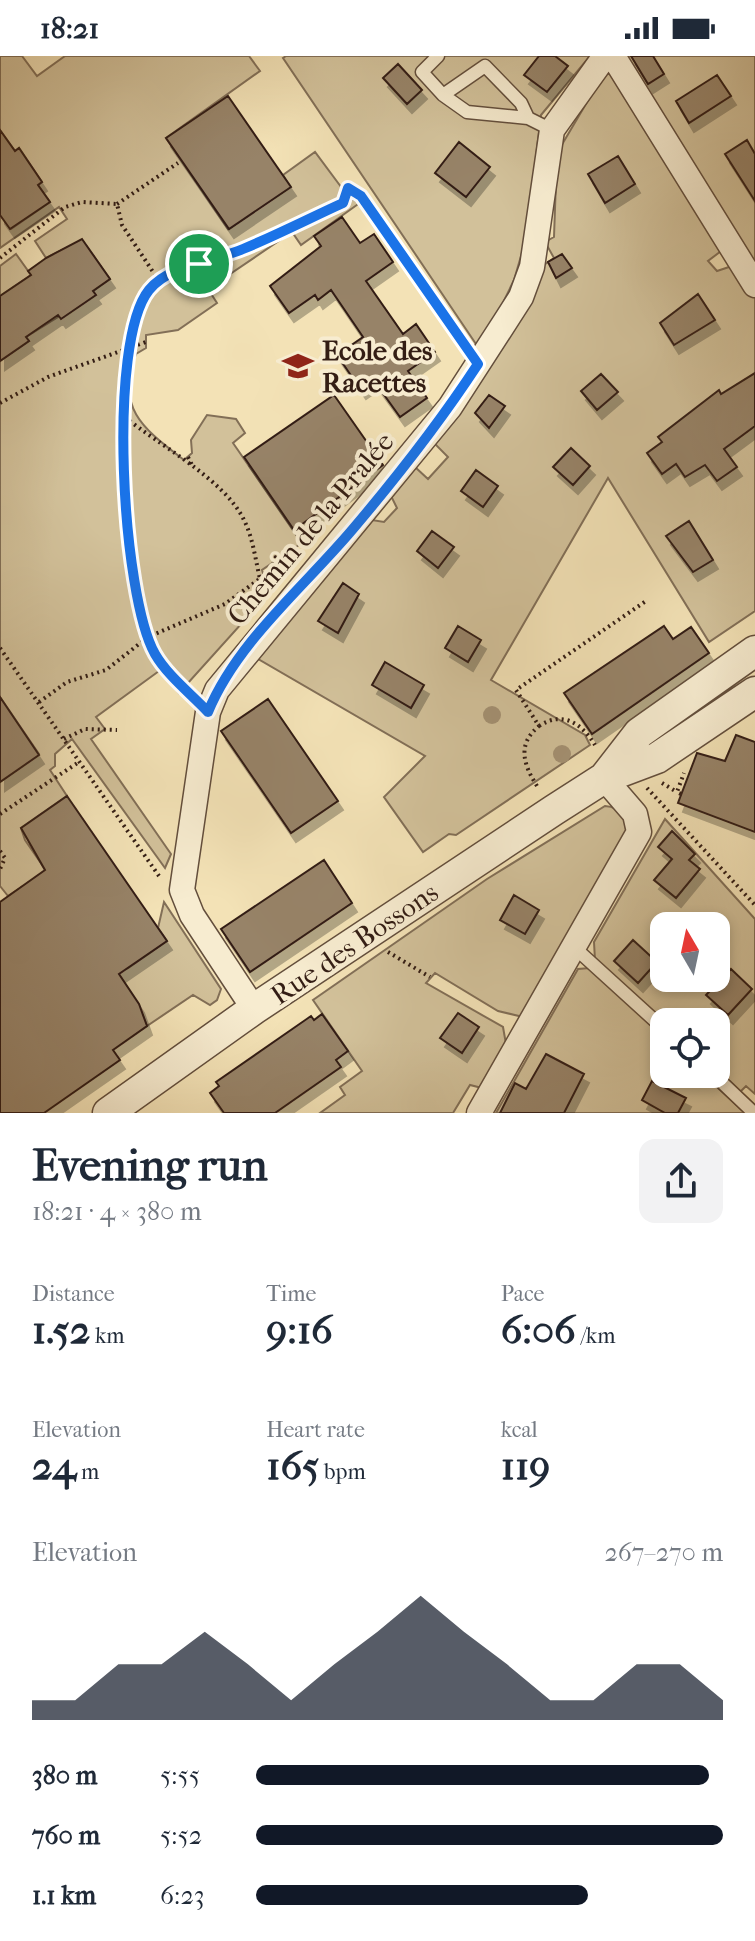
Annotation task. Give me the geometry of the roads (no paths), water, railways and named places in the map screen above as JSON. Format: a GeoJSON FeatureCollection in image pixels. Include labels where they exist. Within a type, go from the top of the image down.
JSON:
{"type":"FeatureCollection","features":[{"type":"Feature","properties":{"kind":"street","name":"Chemin de la Pralée"},"geometry":{"type":"LineString","coordinates":[[254,1009],[192,915],[182,890],[208,712],[230,670],[352,530],[450,407],[521,297],[532,267],[552,130],[605,56]]}},
{"type":"Feature","properties":{"kind":"street"},"geometry":{"type":"LineString","coordinates":[[613,56],[755,285]]}},
{"type":"Feature","properties":{"kind":"street","name":"Rue des Bossons"},"geometry":{"type":"LineString","coordinates":[[604,778],[639,733],[755,651]]}},
{"type":"Feature","properties":{"kind":"street","name":"Rue des Bossons"},"geometry":{"type":"LineString","coordinates":[[108,1113],[145,1103],[254,1009],[604,778],[657,758],[755,692]]}},
{"type":"Feature","properties":{"kind":"street"},"geometry":{"type":"LineString","coordinates":[[664,715],[682,741]]}},
{"type":"Feature","properties":{"kind":"street"},"geometry":{"type":"LineString","coordinates":[[479,1113],[639,832],[635,814],[604,778]]}},
{"type":"Feature","properties":{"kind":"lane"},"geometry":{"type":"LineString","coordinates":[[438,56],[422,72],[443,95],[467,112],[528,118],[552,130]]}},
{"type":"Feature","properties":{"kind":"lane"},"geometry":{"type":"LineString","coordinates":[[443,95],[485,66],[521,103],[528,118]]}},
{"type":"Feature","properties":{"kind":"lane"},"geometry":{"type":"LineString","coordinates":[[575,948],[650,1016]]}},
{"type":"Feature","properties":{"kind":"lane"},"geometry":{"type":"LineString","coordinates":[[728,1088],[754,1113]]}},
{"type":"Feature","properties":{"kind":"place","name":"Ecole des Racettes"},"geometry":{"type":"Point","coordinates":[298,366]}}]}
